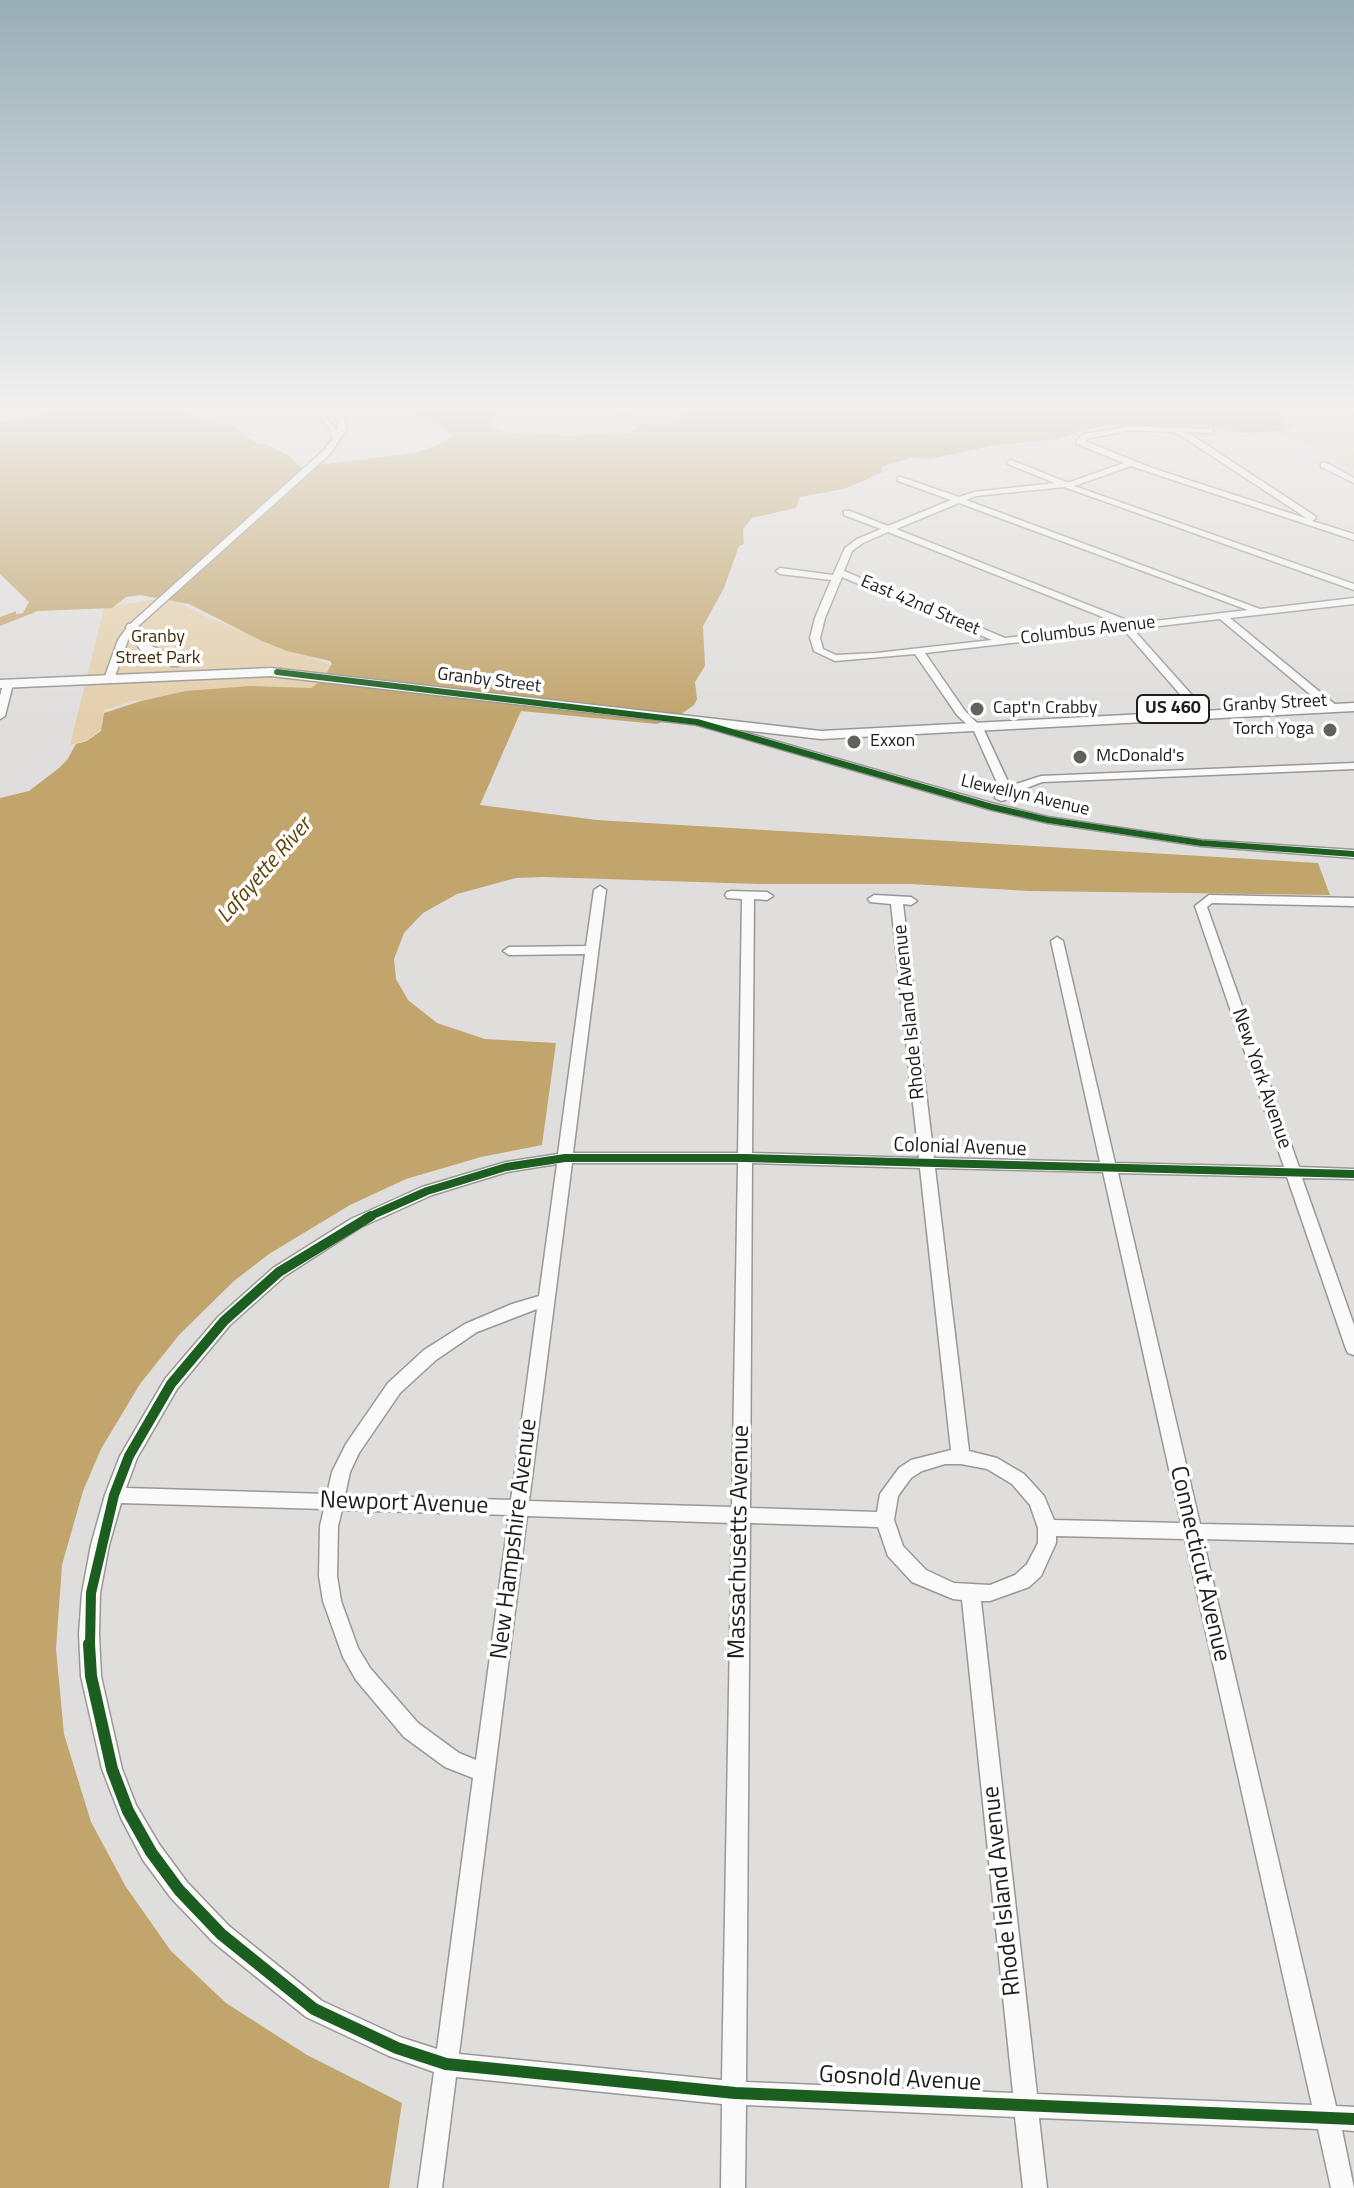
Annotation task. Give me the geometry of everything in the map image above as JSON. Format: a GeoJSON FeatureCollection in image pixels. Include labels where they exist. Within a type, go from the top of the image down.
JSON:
{"type":"FeatureCollection","features":[{"type":"Feature","properties":{"kind":"main road"},"geometry":{"type":"LineString","coordinates":[[132,627],[145,648],[175,663]]}},
{"type":"Feature","properties":{"kind":"main road","name":"Granby Street"},"geometry":{"type":"LineString","coordinates":[[111,673],[175,663],[279,668],[821,735],[1200,711],[1353,705]]}},
{"type":"Feature","properties":{"kind":"main road","name":"Granby Street"},"geometry":{"type":"LineString","coordinates":[[3,680],[279,668]]}},
{"type":"Feature","properties":{"kind":"street"},"geometry":{"type":"LineString","coordinates":[[111,673],[132,627],[262,511]]}},
{"type":"Feature","properties":{"kind":"street"},"geometry":{"type":"LineString","coordinates":[[837,575],[853,545],[931,511]]}},
{"type":"Feature","properties":{"kind":"street"},"geometry":{"type":"LineString","coordinates":[[989,511],[1260,612]]}},
{"type":"Feature","properties":{"kind":"street"},"geometry":{"type":"LineString","coordinates":[[1137,511],[1354,587]]}},
{"type":"Feature","properties":{"kind":"street"},"geometry":{"type":"LineString","coordinates":[[1275,511],[1354,537]]}},
{"type":"Feature","properties":{"kind":"street"},"geometry":{"type":"LineString","coordinates":[[1302,511],[1319,522],[1320,526]]}},
{"type":"Feature","properties":{"kind":"street"},"geometry":{"type":"LineString","coordinates":[[847,513],[1121,621],[1200,711]]}},
{"type":"Feature","properties":{"kind":"street","name":"East 42nd Street"},"geometry":{"type":"LineString","coordinates":[[780,571],[837,575],[1002,641]]}},
{"type":"Feature","properties":{"kind":"street","name":"Columbus Avenue"},"geometry":{"type":"LineString","coordinates":[[837,575],[816,630],[817,648],[823,654],[843,659],[1354,601]]}},
{"type":"Feature","properties":{"kind":"street"},"geometry":{"type":"LineString","coordinates":[[1222,616],[1329,705]]}},
{"type":"Feature","properties":{"kind":"street"},"geometry":{"type":"LineString","coordinates":[[918,651],[961,713],[974,724],[997,767],[1005,792]]}},
{"type":"Feature","properties":{"kind":"street"},"geometry":{"type":"LineString","coordinates":[[0,716],[3,680]]}},
{"type":"Feature","properties":{"kind":"street","name":"Llewellyn Avenue"},"geometry":{"type":"LineString","coordinates":[[699,718],[992,807],[1101,830],[1201,843],[1354,854]]}},
{"type":"Feature","properties":{"kind":"street"},"geometry":{"type":"LineString","coordinates":[[992,807],[1005,792],[1041,779],[1354,766]]}},
{"type":"Feature","properties":{"kind":"street","name":"New Hampshire Avenue"},"geometry":{"type":"LineString","coordinates":[[430,2188],[600,890]]}},
{"type":"Feature","properties":{"kind":"street","name":"Massachusetts Avenue"},"geometry":{"type":"LineString","coordinates":[[733,2188],[745,1158],[739,896],[767,896]]}},
{"type":"Feature","properties":{"kind":"street","name":"Rhode Island Avenue"},"geometry":{"type":"LineString","coordinates":[[874,899],[904,901],[926,1162],[961,1457]]}},
{"type":"Feature","properties":{"kind":"street","name":"New York Avenue"},"geometry":{"type":"LineString","coordinates":[[1354,902],[1205,901],[1201,906],[1354,1349]]}},
{"type":"Feature","properties":{"kind":"street","name":"Connecticut Avenue"},"geometry":{"type":"LineString","coordinates":[[1057,941],[1343,2188]]}},
{"type":"Feature","properties":{"kind":"street"},"geometry":{"type":"LineString","coordinates":[[509,951],[593,950]]}},
{"type":"Feature","properties":{"kind":"street","name":"Colonial Avenue"},"geometry":{"type":"LineString","coordinates":[[114,1495],[129,1456],[171,1384],[224,1321],[279,1272],[356,1223],[427,1191],[506,1167],[565,1158],[745,1158],[1354,1174]]}},
{"type":"Feature","properties":{"kind":"street"},"geometry":{"type":"LineString","coordinates":[[485,1773],[452,1760],[421,1738],[393,1712],[363,1674],[350,1651],[332,1601],[328,1550],[333,1501],[341,1472],[363,1428],[411,1371],[471,1328],[546,1300]]}},
{"type":"Feature","properties":{"kind":"street"},"geometry":{"type":"LineString","coordinates":[[961,1457],[991,1463],[1018,1479],[1038,1501],[1047,1528],[1047,1543],[1034,1570],[1007,1589],[971,1594],[944,1588],[919,1576],[895,1550],[885,1520],[889,1494],[905,1473],[930,1460],[961,1457]]}},
{"type":"Feature","properties":{"kind":"street","name":"Newport Avenue"},"geometry":{"type":"LineString","coordinates":[[114,1495],[885,1520]]}},
{"type":"Feature","properties":{"kind":"street","name":"Gosnold Avenue"},"geometry":{"type":"LineString","coordinates":[[114,1495],[91,1593],[91,1676],[112,1769],[128,1811],[151,1852],[179,1890],[221,1934],[314,2009],[397,2048],[446,2064],[735,2093],[1354,2119]]}},
{"type":"Feature","properties":{"kind":"street"},"geometry":{"type":"LineString","coordinates":[[1047,1528],[1354,1535]]}},
{"type":"Feature","properties":{"kind":"street","name":"Rhode Island Avenue"},"geometry":{"type":"LineString","coordinates":[[971,1594],[1035,2188]]}},
{"type":"Feature","properties":{"kind":"green space","name":"Granby Street Park"},"geometry":{"type":"Polygon","coordinates":[[[155,599],[178,602],[202,615],[341,669],[312,691],[195,693],[132,701],[104,710],[101,729],[88,740],[70,745],[104,608],[155,599]]]}},
{"type":"Feature","properties":{"kind":"water","name":"Lafayette River"},"geometry":{"type":"Polygon","coordinates":[[[0,511],[782,511],[752,518],[743,529],[744,544],[739,546],[724,588],[703,626],[705,666],[695,682],[697,699],[694,705],[680,715],[657,724],[521,711],[480,805],[597,820],[1318,863],[1330,895],[516,878],[457,894],[423,913],[404,933],[394,959],[396,979],[408,1000],[437,1023],[485,1039],[556,1043],[542,1145],[481,1157],[406,1179],[350,1205],[269,1254],[234,1281],[179,1335],[140,1384],[101,1449],[83,1491],[62,1565],[56,1649],[64,1734],[91,1822],[126,1887],[171,1951],[226,2003],[307,2055],[402,2103],[389,2188],[0,2188],[0,798],[29,791],[59,768],[76,744],[87,741],[101,731],[104,713],[186,691],[250,686],[311,688],[322,680],[332,664],[262,641],[189,604],[140,595],[126,597],[112,608],[38,611],[0,626],[0,617],[16,611],[16,614],[23,613],[29,602],[0,574],[0,511]]]}},
{"type":"Feature","properties":{"kind":"cycle path"},"geometry":{"type":"LineString","coordinates":[[277,672],[697,722],[992,807],[1048,820],[1201,843],[1354,854]]}},
{"type":"Feature","properties":{"kind":"cycle path"},"geometry":{"type":"LineString","coordinates":[[1354,1174],[745,1158],[565,1158],[506,1167],[427,1191],[356,1223],[279,1272],[224,1321],[171,1384],[129,1456],[114,1495],[91,1593],[89,1634],[91,1676],[112,1769],[128,1811],[151,1852],[179,1890],[221,1934],[314,2009],[397,2048],[446,2064],[735,2093],[1354,2119]]}},
{"type":"Feature","properties":{"kind":"place","name":"Capt'n Crabby"},"geometry":{"type":"Point","coordinates":[977,709]}},
{"type":"Feature","properties":{"kind":"place","name":"Torch Yoga"},"geometry":{"type":"Point","coordinates":[1330,730]}},
{"type":"Feature","properties":{"kind":"place","name":"Exxon"},"geometry":{"type":"Point","coordinates":[854,742]}},
{"type":"Feature","properties":{"kind":"place","name":"McDonald's"},"geometry":{"type":"Point","coordinates":[1080,757]}}]}
